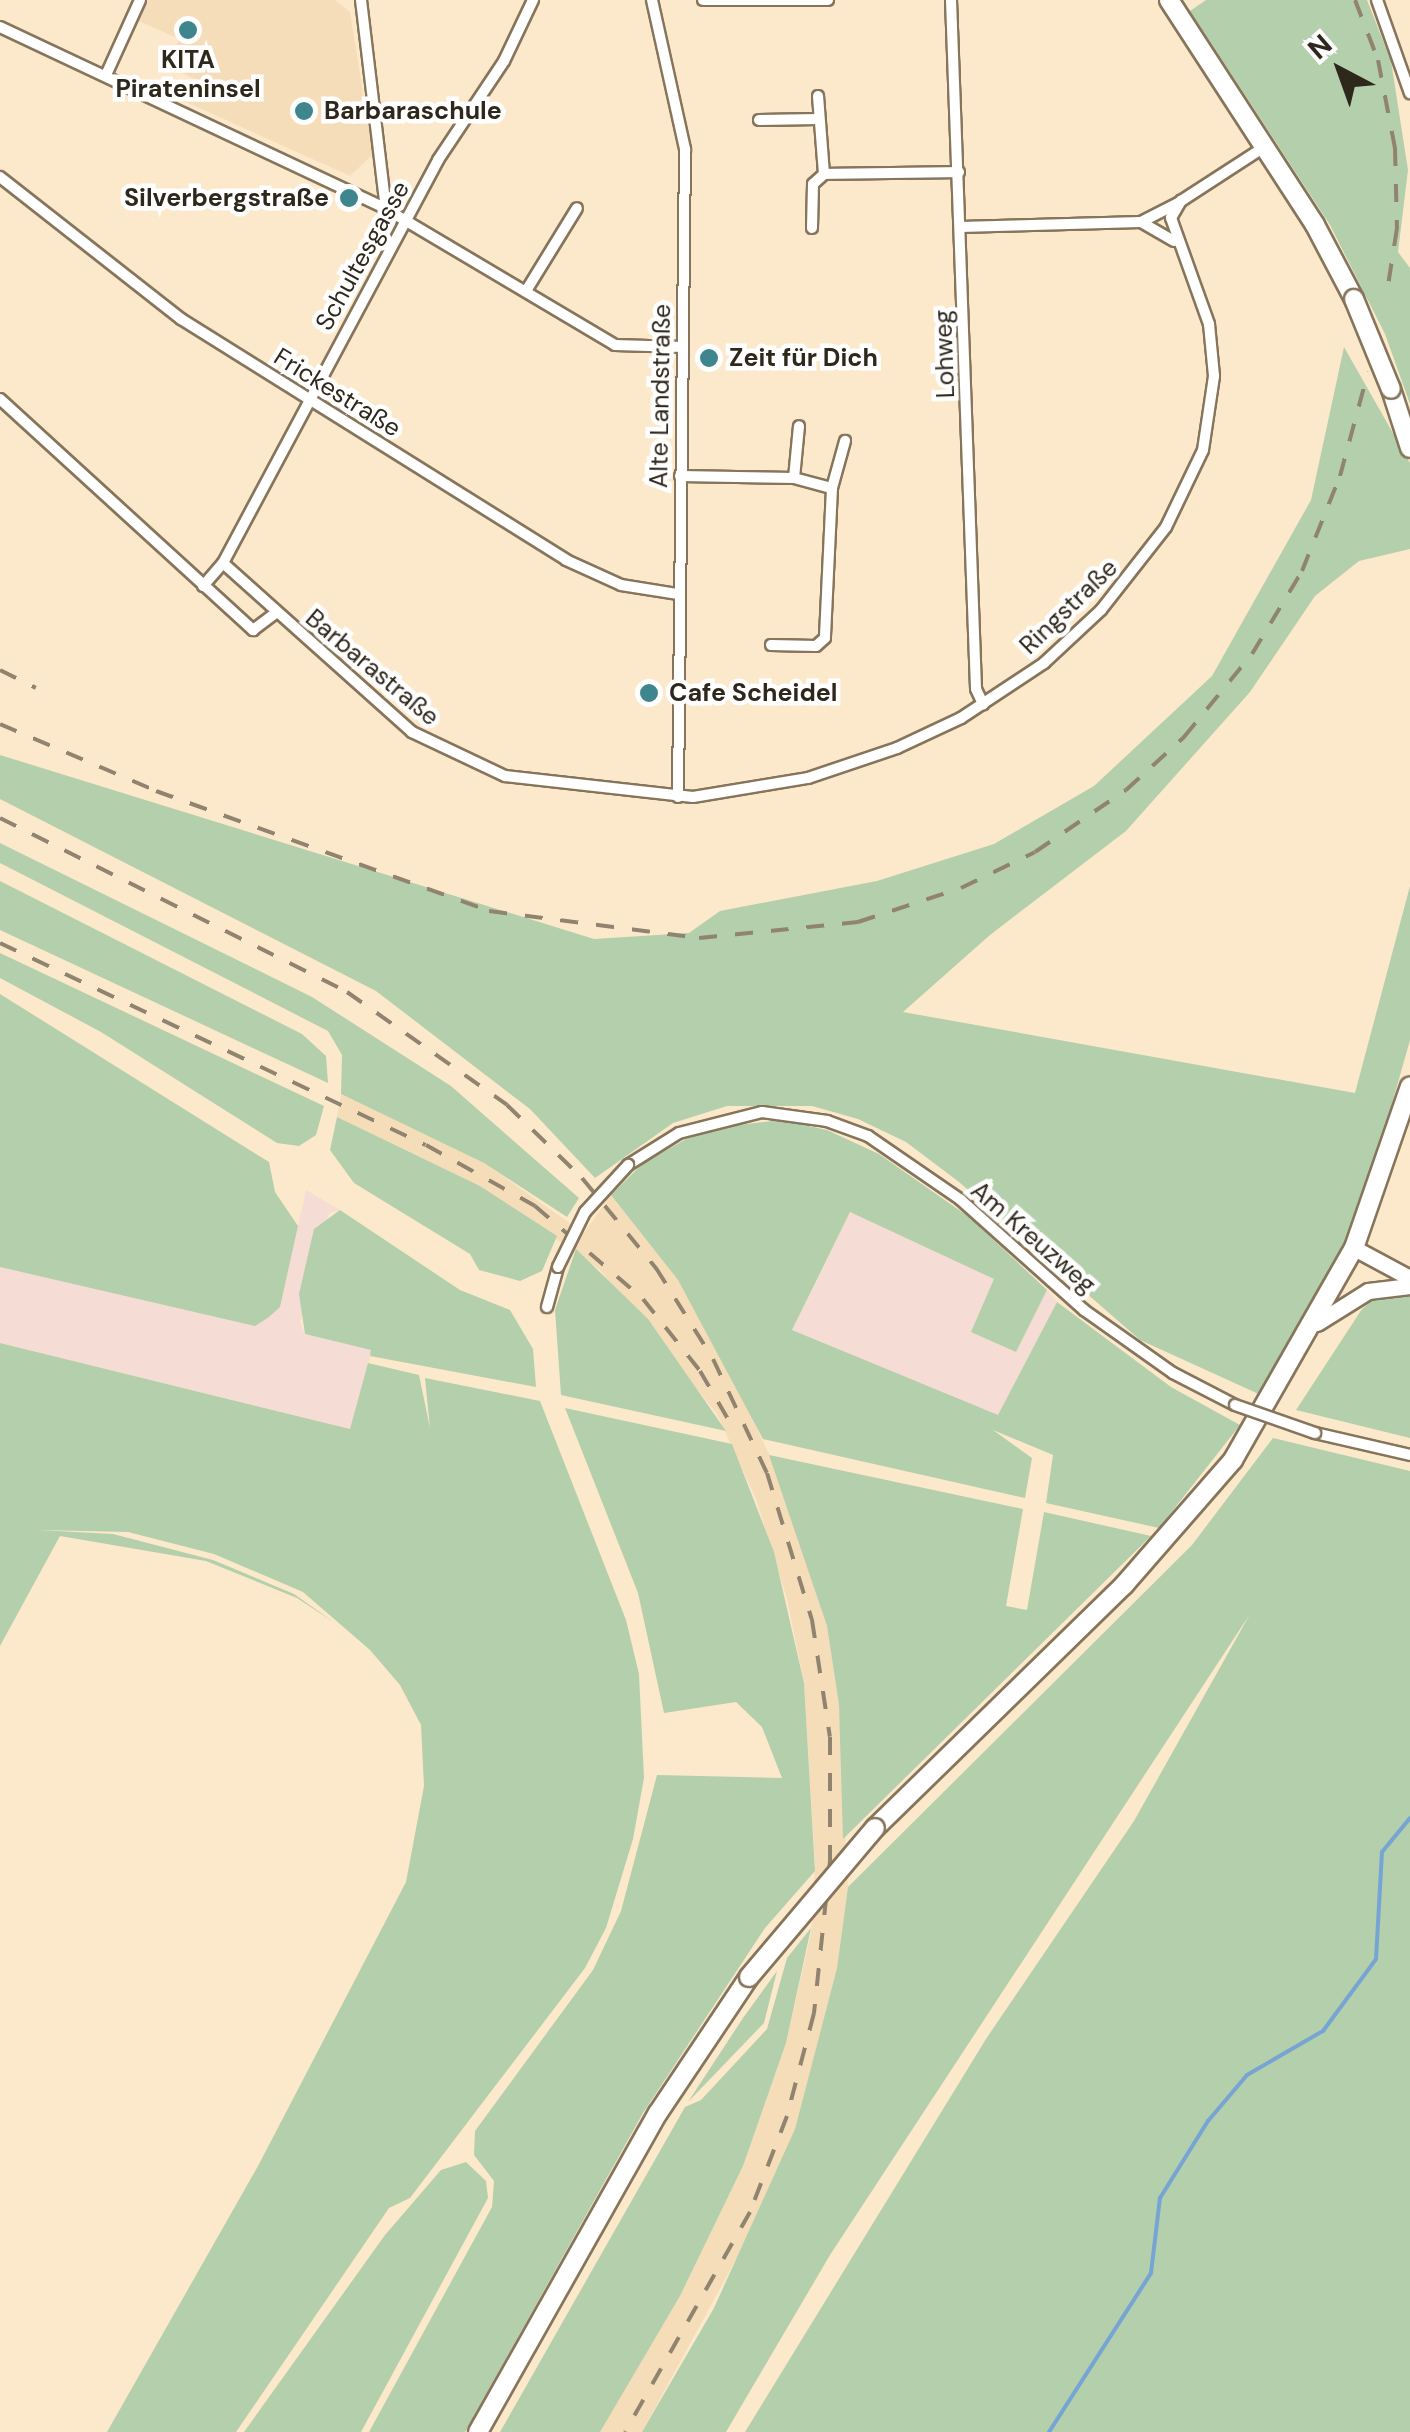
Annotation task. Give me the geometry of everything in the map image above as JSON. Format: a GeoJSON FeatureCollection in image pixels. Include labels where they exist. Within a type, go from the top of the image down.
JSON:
{"type":"FeatureCollection","features":[{"type":"Feature","properties":{"kind":"main road"},"geometry":{"type":"LineString","coordinates":[[1169,0],[1264,147],[1354,299],[1410,448]]}},
{"type":"Feature","properties":{"kind":"main road"},"geometry":{"type":"LineString","coordinates":[[478,2432],[658,2113],[749,1977],[875,1828],[1082,1628],[1197,1506],[1270,1404],[1354,1248],[1410,1086]]}},
{"type":"Feature","properties":{"kind":"main road"},"geometry":{"type":"LineString","coordinates":[[1354,1248],[1410,1278]]}},
{"type":"Feature","properties":{"kind":"main road"},"geometry":{"type":"LineString","coordinates":[[1316,1323],[1368,1292],[1410,1286]]}},
{"type":"Feature","properties":{"kind":"street"},"geometry":{"type":"LineString","coordinates":[[106,75],[140,0]]}},
{"type":"Feature","properties":{"kind":"street"},"geometry":{"type":"LineString","coordinates":[[361,0],[386,209]]}},
{"type":"Feature","properties":{"kind":"street","name":"Schultesgasse"},"geometry":{"type":"LineString","coordinates":[[203,586],[222,564],[406,220],[516,40],[533,0]]}},
{"type":"Feature","properties":{"kind":"street","name":"Alte Landstraße"},"geometry":{"type":"LineString","coordinates":[[652,0],[684,138],[678,797]]}},
{"type":"Feature","properties":{"kind":"street"},"geometry":{"type":"LineString","coordinates":[[703,0],[828,0]]}},
{"type":"Feature","properties":{"kind":"street","name":"Lohweg"},"geometry":{"type":"LineString","coordinates":[[951,0],[976,689],[983,704]]}},
{"type":"Feature","properties":{"kind":"street"},"geometry":{"type":"LineString","coordinates":[[1377,0],[1410,92]]}},
{"type":"Feature","properties":{"kind":"street"},"geometry":{"type":"LineString","coordinates":[[0,27],[386,209],[615,346],[683,346]]}},
{"type":"Feature","properties":{"kind":"street"},"geometry":{"type":"LineString","coordinates":[[818,96],[824,174]]}},
{"type":"Feature","properties":{"kind":"street"},"geometry":{"type":"LineString","coordinates":[[759,120],[818,119]]}},
{"type":"Feature","properties":{"kind":"street"},"geometry":{"type":"LineString","coordinates":[[960,228],[1140,222],[1181,201],[1264,147]]}},
{"type":"Feature","properties":{"kind":"street"},"geometry":{"type":"LineString","coordinates":[[812,228],[812,184],[824,174],[958,172]]}},
{"type":"Feature","properties":{"kind":"street","name":"Frickestraße"},"geometry":{"type":"LineString","coordinates":[[0,177],[152,299],[566,560],[621,585],[678,594]]}},
{"type":"Feature","properties":{"kind":"street","name":"Ringstraße"},"geometry":{"type":"LineString","coordinates":[[678,797],[766,788],[842,768],[914,741],[983,704],[1044,663],[1102,610],[1166,527],[1196,469],[1210,423],[1212,342],[1176,243],[1171,218],[1181,201]]}},
{"type":"Feature","properties":{"kind":"street"},"geometry":{"type":"LineString","coordinates":[[526,292],[577,208]]}},
{"type":"Feature","properties":{"kind":"street"},"geometry":{"type":"LineString","coordinates":[[1140,222],[1176,243]]}},
{"type":"Feature","properties":{"kind":"street","name":"Barbarastraße"},"geometry":{"type":"LineString","coordinates":[[0,399],[254,630],[276,612]]}},
{"type":"Feature","properties":{"kind":"street"},"geometry":{"type":"LineString","coordinates":[[794,478],[799,426]]}},
{"type":"Feature","properties":{"kind":"street"},"geometry":{"type":"LineString","coordinates":[[771,646],[816,646],[826,638],[832,488],[845,441]]}},
{"type":"Feature","properties":{"kind":"street"},"geometry":{"type":"LineString","coordinates":[[680,476],[794,478],[832,488]]}},
{"type":"Feature","properties":{"kind":"street","name":"Barbarastraße"},"geometry":{"type":"LineString","coordinates":[[222,564],[380,706],[450,755],[505,776],[678,797]]}},
{"type":"Feature","properties":{"kind":"street","name":"Am Kreuzweg"},"geometry":{"type":"LineString","coordinates":[[547,1307],[558,1266],[585,1212],[628,1165],[679,1133],[762,1112],[827,1121],[868,1136],[961,1200],[1084,1310],[1174,1373],[1235,1405],[1315,1433],[1410,1455]]}},
{"type":"Feature","properties":{"kind":"shaded area","name":"Barbaraschule"},"geometry":{"type":"Polygon","coordinates":[[[146,0],[335,0],[350,12],[373,154],[350,176],[184,101],[194,79],[167,65],[179,39],[137,20],[146,0]]]}},
{"type":"Feature","properties":{"kind":"shaded area"},"geometry":{"type":"Polygon","coordinates":[[[341,1094],[484,1163],[584,1233],[611,1195],[678,1280],[736,1384],[775,1467],[827,1626],[839,1705],[848,1887],[837,1968],[795,2129],[761,2213],[642,2432],[599,2432],[680,2296],[743,2166],[786,2043],[811,1933],[815,1864],[804,1683],[787,1599],[756,1499],[717,1414],[600,1270],[480,1186],[337,1117],[341,1094]]]}},
{"type":"Feature","properties":{"kind":"shaded area"},"geometry":{"type":"Polygon","coordinates":[[[306,1190],[340,1210],[329,1213],[300,1322],[305,1334],[372,1350],[350,1429],[0,1343],[0,1267],[256,1325],[280,1307],[306,1190]]]}},
{"type":"Feature","properties":{"kind":"shaded area"},"geometry":{"type":"Polygon","coordinates":[[[850,1212],[995,1279],[1016,1352],[1047,1290],[1057,1302],[998,1416],[792,1330],[850,1212]]]}},
{"type":"Feature","properties":{"kind":"green space"},"geometry":{"type":"Polygon","coordinates":[[[1206,0],[1367,0],[1391,61],[1408,170],[1398,252],[1410,268],[1410,404],[1385,334],[1330,225],[1190,11],[1206,0]]]}},
{"type":"Feature","properties":{"kind":"green space"},"geometry":{"type":"Polygon","coordinates":[[[1344,347],[1410,463],[1410,549],[1359,561],[1315,596],[1250,692],[1126,831],[990,935],[903,1012],[1355,1093],[1410,886],[1410,1040],[1377,1157],[1346,1246],[1263,1396],[1140,1340],[959,1182],[906,1142],[858,1119],[812,1106],[727,1106],[673,1123],[595,1178],[530,1109],[376,991],[0,799],[0,755],[594,939],[689,933],[720,911],[877,881],[994,844],[1094,786],[1212,676],[1311,500],[1344,347]]]}},
{"type":"Feature","properties":{"kind":"green space"},"geometry":{"type":"Polygon","coordinates":[[[0,843],[312,997],[451,1086],[579,1198],[567,1217],[484,1163],[341,1094],[342,1055],[328,1031],[0,863],[0,843]]]}},
{"type":"Feature","properties":{"kind":"green space"},"geometry":{"type":"Polygon","coordinates":[[[0,881],[302,1034],[326,1056],[328,1083],[0,930],[0,881]]]}},
{"type":"Feature","properties":{"kind":"green space"},"geometry":{"type":"Polygon","coordinates":[[[0,953],[324,1106],[316,1135],[299,1146],[277,1143],[101,1032],[0,978],[0,953]]]}},
{"type":"Feature","properties":{"kind":"green space"},"geometry":{"type":"Polygon","coordinates":[[[0,994],[269,1162],[275,1192],[298,1226],[280,1307],[269,1317],[255,1326],[0,1267],[0,994]]]}},
{"type":"Feature","properties":{"kind":"green space"},"geometry":{"type":"Polygon","coordinates":[[[337,1117],[480,1186],[557,1236],[542,1271],[520,1281],[479,1270],[470,1254],[354,1183],[330,1150],[337,1117]]]}},
{"type":"Feature","properties":{"kind":"green space"},"geometry":{"type":"Polygon","coordinates":[[[781,1120],[827,1130],[879,1154],[969,1217],[1047,1290],[1016,1352],[971,1332],[994,1279],[850,1212],[792,1330],[998,1415],[1057,1302],[1171,1387],[1240,1425],[1159,1528],[1046,1503],[1053,1455],[993,1430],[1032,1458],[1025,1498],[763,1439],[678,1280],[611,1195],[642,1164],[686,1139],[719,1127],[781,1120]]]}},
{"type":"Feature","properties":{"kind":"green space"},"geometry":{"type":"Polygon","coordinates":[[[340,1210],[460,1290],[510,1310],[533,1349],[536,1387],[370,1356],[371,1350],[305,1334],[299,1294],[314,1229],[340,1210]]]}},
{"type":"Feature","properties":{"kind":"green space"},"geometry":{"type":"Polygon","coordinates":[[[576,1249],[648,1319],[726,1431],[561,1395],[555,1310],[576,1249]]]}},
{"type":"Feature","properties":{"kind":"green space"},"geometry":{"type":"Polygon","coordinates":[[[1381,1293],[1410,1295],[1410,1438],[1296,1410],[1362,1309],[1381,1293]]]}},
{"type":"Feature","properties":{"kind":"green space"},"geometry":{"type":"Polygon","coordinates":[[[0,1343],[350,1429],[368,1363],[419,1375],[430,1428],[425,1378],[540,1401],[626,1620],[639,1674],[644,1778],[633,1839],[606,1928],[585,1968],[410,2198],[389,2208],[236,2432],[107,2432],[258,2166],[406,1882],[424,1786],[421,1725],[400,1685],[370,1650],[303,1592],[214,1554],[128,1532],[38,1530],[113,1534],[213,1560],[294,1594],[335,1623],[297,1598],[206,1561],[60,1536],[0,1646],[0,1343]]]}},
{"type":"Feature","properties":{"kind":"green space"},"geometry":{"type":"Polygon","coordinates":[[[565,1408],[732,1444],[774,1552],[804,1683],[815,1871],[765,1928],[643,2113],[465,2432],[369,2432],[492,2207],[494,2181],[474,2155],[475,2131],[593,1970],[621,1911],[657,1775],[782,1778],[762,1727],[736,1702],[664,1713],[638,1593],[565,1408]]]}},
{"type":"Feature","properties":{"kind":"green space"},"geometry":{"type":"Polygon","coordinates":[[[1273,1438],[1410,1471],[1410,2432],[745,2432],[986,2039],[1134,1821],[1250,1614],[830,2255],[726,2432],[642,2432],[714,2308],[795,2129],[837,1968],[848,1887],[1192,1545],[1273,1438]]]}},
{"type":"Feature","properties":{"kind":"green space"},"geometry":{"type":"Polygon","coordinates":[[[769,1455],[1023,1509],[1006,1606],[1027,1610],[1044,1512],[1151,1536],[843,1839],[839,1705],[827,1626],[769,1455]]]}},
{"type":"Feature","properties":{"kind":"green space"},"geometry":{"type":"Polygon","coordinates":[[[811,1928],[786,2043],[743,2166],[680,2296],[600,2432],[500,2432],[685,2107],[701,2100],[767,2029],[787,1958],[811,1928]]]}},
{"type":"Feature","properties":{"kind":"green space"},"geometry":{"type":"Polygon","coordinates":[[[777,1971],[764,2023],[688,2102],[743,2018],[777,1971]]]}},
{"type":"Feature","properties":{"kind":"green space"},"geometry":{"type":"Polygon","coordinates":[[[466,2162],[486,2181],[488,2198],[361,2432],[244,2432],[385,2235],[441,2170],[466,2162]]]}},
{"type":"Feature","properties":{"kind":"waterway"},"geometry":{"type":"LineString","coordinates":[[1049,2432],[1151,2273],[1160,2198],[1208,2121],[1247,2075],[1323,2031],[1376,1959],[1382,1852],[1410,1818]]}},
{"type":"Feature","properties":{"kind":"railway"},"geometry":{"type":"LineString","coordinates":[[1355,0],[1378,60],[1395,148],[1397,228],[1386,298]]}},
{"type":"Feature","properties":{"kind":"railway"},"geometry":{"type":"LineString","coordinates":[[0,724],[156,791],[489,911],[699,938],[858,922],[961,888],[1035,852],[1126,790],[1184,737],[1252,654],[1302,571],[1340,476],[1368,372]]}},
{"type":"Feature","properties":{"kind":"railway"},"geometry":{"type":"LineString","coordinates":[[0,670],[36,688]]}},
{"type":"Feature","properties":{"kind":"railway"},"geometry":{"type":"LineString","coordinates":[[0,818],[347,992],[507,1105],[582,1178],[656,1268],[713,1359],[767,1473],[812,1620],[830,1737],[830,1861],[814,2013],[787,2116],[750,2212],[625,2432]]}},
{"type":"Feature","properties":{"kind":"railway"},"geometry":{"type":"LineString","coordinates":[[0,943],[426,1145],[535,1206],[643,1299],[700,1371],[732,1426]]}},
{"type":"Feature","properties":{"kind":"place","name":"KITA Pirateninsel"},"geometry":{"type":"Point","coordinates":[188,30]}},
{"type":"Feature","properties":{"kind":"place","name":"Barbaraschule"},"geometry":{"type":"Point","coordinates":[304,111]}},
{"type":"Feature","properties":{"kind":"place","name":"Silverbergstraße"},"geometry":{"type":"Point","coordinates":[349,198]}},
{"type":"Feature","properties":{"kind":"place","name":"Zeit für Dich"},"geometry":{"type":"Point","coordinates":[709,358]}},
{"type":"Feature","properties":{"kind":"place","name":"Cafe Scheidel"},"geometry":{"type":"Point","coordinates":[649,693]}}]}
